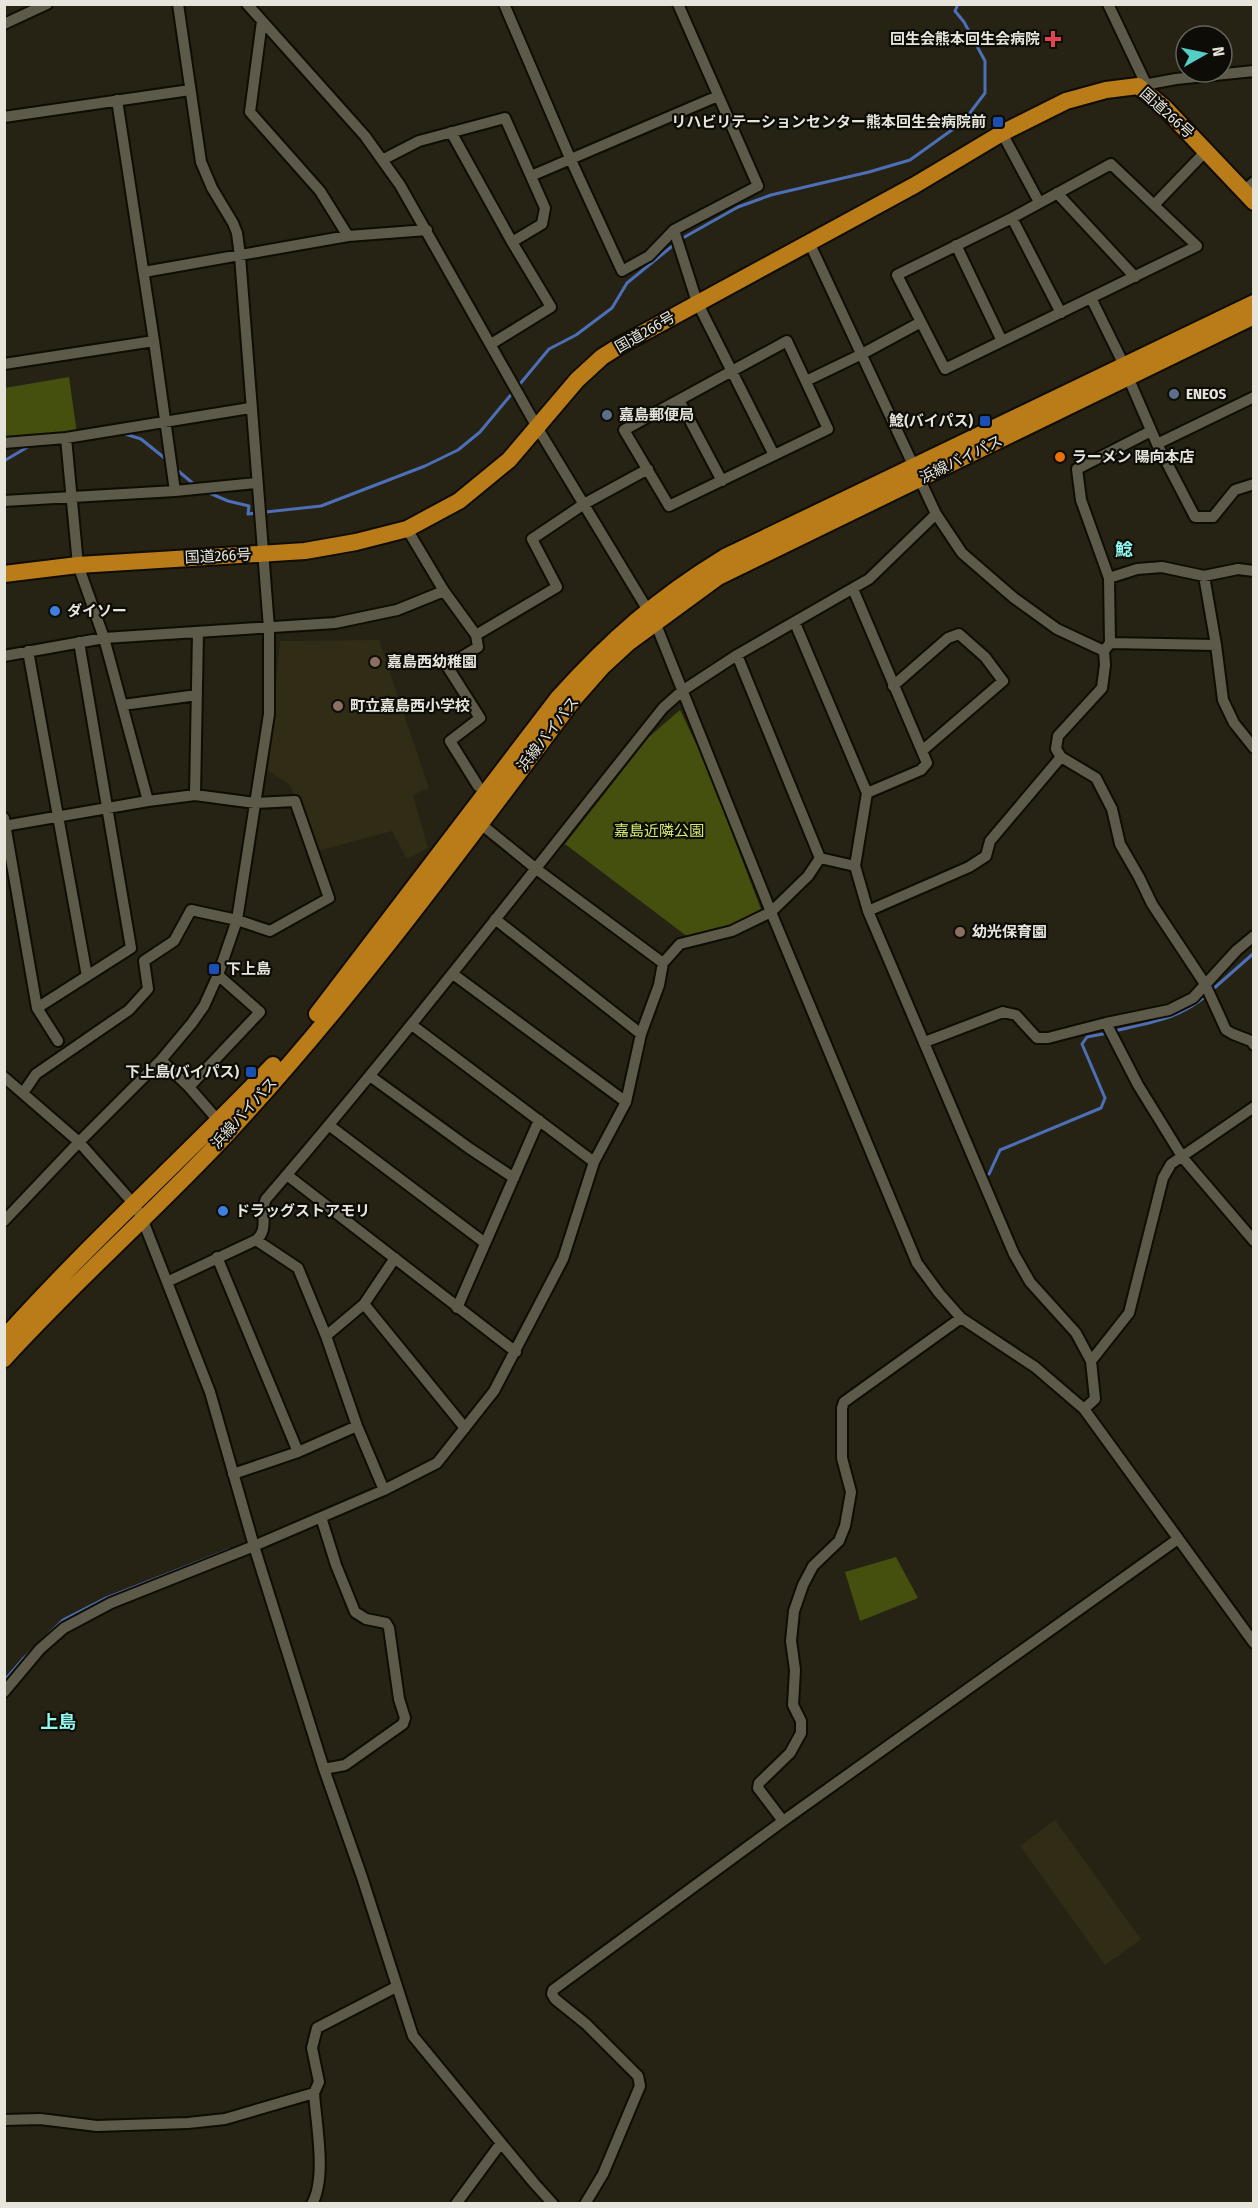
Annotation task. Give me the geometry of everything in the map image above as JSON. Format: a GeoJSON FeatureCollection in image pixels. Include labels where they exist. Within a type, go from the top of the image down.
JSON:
{"type":"FeatureCollection","features":[{"type":"Feature","properties":{"kind":"highway","name":"国道266号"},"geometry":{"type":"LineString","coordinates":[[4,574],[78,565],[305,551],[406,530],[459,501],[509,460],[577,380],[602,357],[697,302],[915,185],[1002,133],[1066,101],[1106,90],[1142,85],[1206,151],[1250,192]]}},
{"type":"Feature","properties":{"kind":"highway","name":"浜線バイパス"},"geometry":{"type":"LineString","coordinates":[[4,1359],[45,1314],[142,1218],[223,1128],[474,819],[558,698],[596,656],[651,616],[689,579],[725,557],[918,473],[1126,371],[1254,303]]}},
{"type":"Feature","properties":{"kind":"highway","name":"浜線バイパス"},"geometry":{"type":"LineString","coordinates":[[1126,371],[1254,316]]}},
{"type":"Feature","properties":{"kind":"highway","name":"浜線バイパス"},"geometry":{"type":"LineString","coordinates":[[4,1338],[50,1287],[134,1203],[223,1128]]}},
{"type":"Feature","properties":{"kind":"street"},"geometry":{"type":"LineString","coordinates":[[4,24],[47,4]]}},
{"type":"Feature","properties":{"kind":"street"},"geometry":{"type":"LineString","coordinates":[[4,1221],[161,1060],[204,1006],[218,975],[237,920],[269,714],[269,628],[250,408],[240,256],[237,233],[233,223],[212,188],[201,162],[178,4]]}},
{"type":"Feature","properties":{"kind":"street"},"geometry":{"type":"LineString","coordinates":[[247,4],[365,136],[382,160],[427,230],[537,428],[651,616],[917,1263],[961,1318],[1035,1367],[1084,1409],[1254,1643]]}},
{"type":"Feature","properties":{"kind":"street"},"geometry":{"type":"LineString","coordinates":[[504,4],[570,159],[622,271],[649,256],[674,230],[758,186],[678,4]]}},
{"type":"Feature","properties":{"kind":"street"},"geometry":{"type":"LineString","coordinates":[[1108,4],[1142,85],[1254,71]]}},
{"type":"Feature","properties":{"kind":"street"},"geometry":{"type":"LineString","coordinates":[[262,21],[250,111],[320,191],[348,236]]}},
{"type":"Feature","properties":{"kind":"street"},"geometry":{"type":"LineString","coordinates":[[4,117],[190,90]]}},
{"type":"Feature","properties":{"kind":"street"},"geometry":{"type":"LineString","coordinates":[[531,176],[718,96]]}},
{"type":"Feature","properties":{"kind":"street"},"geometry":{"type":"LineString","coordinates":[[117,99],[175,491]]}},
{"type":"Feature","properties":{"kind":"street"},"geometry":{"type":"LineString","coordinates":[[382,160],[418,141],[505,118],[545,208],[542,224],[512,242]]}},
{"type":"Feature","properties":{"kind":"street"},"geometry":{"type":"LineString","coordinates":[[451,132],[551,307],[491,344]]}},
{"type":"Feature","properties":{"kind":"street"},"geometry":{"type":"LineString","coordinates":[[1002,133],[1039,202]]}},
{"type":"Feature","properties":{"kind":"street"},"geometry":{"type":"LineString","coordinates":[[1154,205],[1206,151]]}},
{"type":"Feature","properties":{"kind":"street"},"geometry":{"type":"LineString","coordinates":[[1111,165],[1197,246],[945,369],[897,275],[1039,202],[1111,165]]}},
{"type":"Feature","properties":{"kind":"street"},"geometry":{"type":"LineString","coordinates":[[1057,193],[1136,276]]}},
{"type":"Feature","properties":{"kind":"street"},"geometry":{"type":"LineString","coordinates":[[1011,218],[1061,314]]}},
{"type":"Feature","properties":{"kind":"street"},"geometry":{"type":"LineString","coordinates":[[144,272],[348,236],[427,230]]}},
{"type":"Feature","properties":{"kind":"street"},"geometry":{"type":"LineString","coordinates":[[674,230],[697,302],[774,455]]}},
{"type":"Feature","properties":{"kind":"street"},"geometry":{"type":"LineString","coordinates":[[809,242],[936,514],[962,553],[1014,598],[1057,629],[1107,647],[1216,645]]}},
{"type":"Feature","properties":{"kind":"street"},"geometry":{"type":"LineString","coordinates":[[956,245],[1002,341]]}},
{"type":"Feature","properties":{"kind":"street"},"geometry":{"type":"LineString","coordinates":[[1091,298],[1126,371],[1157,444],[1195,517],[1214,517],[1235,490],[1254,484]]}},
{"type":"Feature","properties":{"kind":"street"},"geometry":{"type":"LineString","coordinates":[[806,381],[921,322]]}},
{"type":"Feature","properties":{"kind":"street"},"geometry":{"type":"LineString","coordinates":[[4,364],[154,341]]}},
{"type":"Feature","properties":{"kind":"street"},"geometry":{"type":"LineString","coordinates":[[787,342],[828,429],[669,506],[624,430],[732,370],[787,342]]}},
{"type":"Feature","properties":{"kind":"street"},"geometry":{"type":"LineString","coordinates":[[1157,444],[1254,397]]}},
{"type":"Feature","properties":{"kind":"street"},"geometry":{"type":"LineString","coordinates":[[679,400],[722,481]]}},
{"type":"Feature","properties":{"kind":"street"},"geometry":{"type":"LineString","coordinates":[[4,443],[66,438],[250,408]]}},
{"type":"Feature","properties":{"kind":"street"},"geometry":{"type":"LineString","coordinates":[[1151,431],[1077,469],[1082,500],[1109,578],[1107,647],[1102,688],[1058,736],[1056,749],[1061,757],[1096,777],[1112,809],[1120,844],[1152,904],[1205,984],[1226,1030],[1251,1041],[1254,1046]]}},
{"type":"Feature","properties":{"kind":"street"},"geometry":{"type":"LineString","coordinates":[[66,438],[78,565],[104,638],[148,801]]}},
{"type":"Feature","properties":{"kind":"street"},"geometry":{"type":"LineString","coordinates":[[476,635],[557,587],[532,539],[584,504],[648,469]]}},
{"type":"Feature","properties":{"kind":"street"},"geometry":{"type":"LineString","coordinates":[[4,501],[175,491],[257,483]]}},
{"type":"Feature","properties":{"kind":"street"},"geometry":{"type":"LineString","coordinates":[[167,1282],[256,1240],[262,1235],[264,1230],[263,1206],[453,974],[663,708],[682,692],[737,655],[869,579],[936,514]]}},
{"type":"Feature","properties":{"kind":"street"},"geometry":{"type":"LineString","coordinates":[[406,530],[444,591],[476,635],[478,647],[447,666],[480,718],[450,741],[478,786]]}},
{"type":"Feature","properties":{"kind":"street"},"geometry":{"type":"LineString","coordinates":[[1109,578],[1137,569],[1162,567],[1204,576],[1238,568],[1254,570]]}},
{"type":"Feature","properties":{"kind":"street"},"geometry":{"type":"LineString","coordinates":[[1204,576],[1223,700],[1234,723],[1254,748]]}},
{"type":"Feature","properties":{"kind":"street"},"geometry":{"type":"LineString","coordinates":[[853,589],[927,763],[921,770],[867,793]]}},
{"type":"Feature","properties":{"kind":"street"},"geometry":{"type":"LineString","coordinates":[[4,656],[104,638],[335,623],[397,610],[444,591]]}},
{"type":"Feature","properties":{"kind":"street"},"geometry":{"type":"LineString","coordinates":[[795,623],[867,793],[855,866],[868,911],[1014,1254],[1030,1282],[1076,1332],[1091,1361],[1095,1399],[1084,1409]]}},
{"type":"Feature","properties":{"kind":"street"},"geometry":{"type":"LineString","coordinates":[[195,795],[198,632]]}},
{"type":"Feature","properties":{"kind":"street"},"geometry":{"type":"LineString","coordinates":[[893,686],[948,638],[959,634],[985,657],[1003,681],[923,750]]}},
{"type":"Feature","properties":{"kind":"street"},"geometry":{"type":"LineString","coordinates":[[38,1008],[131,948],[79,642]]}},
{"type":"Feature","properties":{"kind":"street"},"geometry":{"type":"LineString","coordinates":[[28,651],[87,976]]}},
{"type":"Feature","properties":{"kind":"street"},"geometry":{"type":"LineString","coordinates":[[737,655],[820,858]]}},
{"type":"Feature","properties":{"kind":"street"},"geometry":{"type":"LineString","coordinates":[[123,705],[197,695]]}},
{"type":"Feature","properties":{"kind":"street"},"geometry":{"type":"LineString","coordinates":[[868,911],[969,867],[986,856],[990,840],[1061,757]]}},
{"type":"Feature","properties":{"kind":"street"},"geometry":{"type":"LineString","coordinates":[[23,1093],[36,1074],[129,1010],[148,989],[144,961],[174,941],[191,910],[237,920],[270,931],[329,898],[295,801],[255,803],[195,795],[5,824],[38,1008],[58,1041]]}},
{"type":"Feature","properties":{"kind":"street"},"geometry":{"type":"LineString","coordinates":[[474,819],[535,868],[663,963]]}},
{"type":"Feature","properties":{"kind":"street"},"geometry":{"type":"LineString","coordinates":[[820,858],[855,866]]}},
{"type":"Feature","properties":{"kind":"street"},"geometry":{"type":"LineString","coordinates":[[4,1692],[40,1649],[64,1628],[111,1603],[254,1546],[384,1490],[438,1463],[494,1391],[563,1259],[594,1162],[626,1102],[641,1034],[663,963],[680,945],[732,931],[771,912],[808,876],[820,858]]}},
{"type":"Feature","properties":{"kind":"street"},"geometry":{"type":"LineString","coordinates":[[495,919],[641,1034]]}},
{"type":"Feature","properties":{"kind":"street"},"geometry":{"type":"LineString","coordinates":[[925,1042],[1003,1012],[1016,1015],[1037,1038],[1048,1038],[1169,1010],[1192,998],[1237,950],[1254,936]]}},
{"type":"Feature","properties":{"kind":"street"},"geometry":{"type":"LineString","coordinates":[[453,974],[626,1102]]}},
{"type":"Feature","properties":{"kind":"street"},"geometry":{"type":"LineString","coordinates":[[189,1087],[260,1012],[218,975]]}},
{"type":"Feature","properties":{"kind":"street"},"geometry":{"type":"LineString","coordinates":[[1106,1023],[1138,1085],[1183,1158],[1254,1241]]}},
{"type":"Feature","properties":{"kind":"street"},"geometry":{"type":"LineString","coordinates":[[412,1025],[594,1162]]}},
{"type":"Feature","properties":{"kind":"street"},"geometry":{"type":"LineString","coordinates":[[161,1060],[189,1087],[223,1128]]}},
{"type":"Feature","properties":{"kind":"street"},"geometry":{"type":"LineString","coordinates":[[370,1076],[514,1178]]}},
{"type":"Feature","properties":{"kind":"street"},"geometry":{"type":"LineString","coordinates":[[4,1077],[79,1142],[134,1203],[142,1218],[210,1392],[254,1546],[324,1769],[362,1876],[413,2036],[534,2183],[554,2204]]}},
{"type":"Feature","properties":{"kind":"street"},"geometry":{"type":"LineString","coordinates":[[1091,1361],[1129,1313],[1163,1178],[1171,1164],[1183,1158],[1254,1107]]}},
{"type":"Feature","properties":{"kind":"street"},"geometry":{"type":"LineString","coordinates":[[457,1308],[539,1120]]}},
{"type":"Feature","properties":{"kind":"street"},"geometry":{"type":"LineString","coordinates":[[330,1126],[485,1243]]}},
{"type":"Feature","properties":{"kind":"street"},"geometry":{"type":"LineString","coordinates":[[287,1175],[516,1352]]}},
{"type":"Feature","properties":{"kind":"street"},"geometry":{"type":"LineString","coordinates":[[256,1240],[298,1268],[326,1336],[357,1426],[384,1490]]}},
{"type":"Feature","properties":{"kind":"street"},"geometry":{"type":"LineString","coordinates":[[217,1257],[298,1452]]}},
{"type":"Feature","properties":{"kind":"street"},"geometry":{"type":"LineString","coordinates":[[326,1336],[364,1304],[395,1258]]}},
{"type":"Feature","properties":{"kind":"street"},"geometry":{"type":"LineString","coordinates":[[364,1304],[465,1428]]}},
{"type":"Feature","properties":{"kind":"street"},"geometry":{"type":"LineString","coordinates":[[783,1821],[758,1788],[759,1783],[790,1753],[801,1733],[801,1720],[793,1705],[795,1670],[791,1641],[794,1611],[803,1585],[813,1566],[839,1541],[845,1526],[851,1492],[842,1458],[844,1402],[961,1318]]}},
{"type":"Feature","properties":{"kind":"street"},"geometry":{"type":"LineString","coordinates":[[233,1474],[298,1452],[357,1426]]}},
{"type":"Feature","properties":{"kind":"street"},"geometry":{"type":"LineString","coordinates":[[321,1517],[336,1565],[356,1612],[366,1619],[386,1623],[389,1628],[399,1699],[405,1718],[403,1724],[345,1765],[324,1769]]}},
{"type":"Feature","properties":{"kind":"street"},"geometry":{"type":"LineString","coordinates":[[585,2204],[603,2174],[640,2086],[638,2076],[586,2024],[555,2000],[553,1990],[783,1821],[1178,1539]]}},
{"type":"Feature","properties":{"kind":"street"},"geometry":{"type":"LineString","coordinates":[[312,2204],[317,2191],[319,2168],[314,2093],[319,2082],[312,2048],[317,2028],[396,1987]]}},
{"type":"Feature","properties":{"kind":"street"},"geometry":{"type":"LineString","coordinates":[[4,2120],[40,2119],[97,2126],[188,2123],[225,2119],[314,2093]]}},
{"type":"Feature","properties":{"kind":"street"},"geometry":{"type":"LineString","coordinates":[[456,2204],[501,2143]]}},
{"type":"Feature","properties":{"kind":"shaded area","name":"町立嘉島西小学校"},"geometry":{"type":"Polygon","coordinates":[[[379,640],[429,788],[413,795],[428,848],[407,859],[392,831],[318,851],[305,814],[289,784],[268,771],[280,641],[379,640]]]}},
{"type":"Feature","properties":{"kind":"shaded area"},"geometry":{"type":"Polygon","coordinates":[[[1055,1820],[1141,1939],[1105,1965],[1020,1846],[1055,1820]]]}},
{"type":"Feature","properties":{"kind":"green space"},"geometry":{"type":"Polygon","coordinates":[[[69,377],[77,434],[5,441],[5,388],[69,377]]]}},
{"type":"Feature","properties":{"kind":"green space","name":"嘉島近隣公園"},"geometry":{"type":"Polygon","coordinates":[[[680,710],[704,760],[762,912],[730,927],[688,937],[565,844],[649,737],[680,710]]]}},
{"type":"Feature","properties":{"kind":"green space"},"geometry":{"type":"Polygon","coordinates":[[[896,1557],[918,1598],[860,1621],[845,1572],[896,1557]]]}},
{"type":"Feature","properties":{"kind":"waterway"},"geometry":{"type":"LineString","coordinates":[[681,239],[738,207],[771,195],[910,160],[963,122],[985,93],[985,61],[964,22],[955,11],[958,4]]}},
{"type":"Feature","properties":{"kind":"waterway"},"geometry":{"type":"LineString","coordinates":[[207,492],[228,501],[249,506],[248,514],[321,506],[425,466],[458,450],[480,432],[549,349],[576,335],[612,308],[627,283],[676,243]]}},
{"type":"Feature","properties":{"kind":"waterway"},"geometry":{"type":"LineString","coordinates":[[122,433],[141,439],[167,460]]}},
{"type":"Feature","properties":{"kind":"waterway"},"geometry":{"type":"LineString","coordinates":[[4,461],[31,445]]}},
{"type":"Feature","properties":{"kind":"waterway"},"geometry":{"type":"LineString","coordinates":[[176,469],[196,486]]}},
{"type":"Feature","properties":{"kind":"waterway"},"geometry":{"type":"LineString","coordinates":[[1212,990],[1254,953]]}},
{"type":"Feature","properties":{"kind":"waterway"},"geometry":{"type":"LineString","coordinates":[[1114,1031],[1175,1015],[1207,995]]}},
{"type":"Feature","properties":{"kind":"waterway"},"geometry":{"type":"LineString","coordinates":[[989,1174],[1000,1150],[1101,1108],[1105,1098],[1082,1044],[1087,1037],[1108,1033]]}},
{"type":"Feature","properties":{"kind":"waterway"},"geometry":{"type":"LineString","coordinates":[[4,1681],[63,1620],[104,1599],[229,1550]]}},
{"type":"Feature","properties":{"kind":"place","name":"回生会熊本回生会病院"},"geometry":{"type":"Point","coordinates":[1053,39]}},
{"type":"Feature","properties":{"kind":"place","name":"リハビリテーションセンター熊本回生会病院前"},"geometry":{"type":"Point","coordinates":[998,122]}},
{"type":"Feature","properties":{"kind":"place","name":"ENEOS"},"geometry":{"type":"Point","coordinates":[1174,394]}},
{"type":"Feature","properties":{"kind":"place","name":"嘉島郵便局"},"geometry":{"type":"Point","coordinates":[607,415]}},
{"type":"Feature","properties":{"kind":"place","name":"鯰(バイパス)"},"geometry":{"type":"Point","coordinates":[985,421]}},
{"type":"Feature","properties":{"kind":"place","name":"ラーメン 陽向本店"},"geometry":{"type":"Point","coordinates":[1060,457]}},
{"type":"Feature","properties":{"kind":"place","name":"ダイソー"},"geometry":{"type":"Point","coordinates":[55,611]}},
{"type":"Feature","properties":{"kind":"place","name":"嘉島西幼稚園"},"geometry":{"type":"Point","coordinates":[375,662]}},
{"type":"Feature","properties":{"kind":"place","name":"町立嘉島西小学校"},"geometry":{"type":"Point","coordinates":[338,706]}},
{"type":"Feature","properties":{"kind":"place","name":"幼光保育園"},"geometry":{"type":"Point","coordinates":[960,932]}},
{"type":"Feature","properties":{"kind":"place","name":"下上島"},"geometry":{"type":"Point","coordinates":[214,969]}},
{"type":"Feature","properties":{"kind":"place","name":"下上島(バイパス)"},"geometry":{"type":"Point","coordinates":[251,1072]}},
{"type":"Feature","properties":{"kind":"place","name":"ドラッグストアモリ"},"geometry":{"type":"Point","coordinates":[223,1211]}},
{"type":"Feature","properties":{"kind":"district","name":"鯰"},"geometry":{"type":"Point","coordinates":[1124,550]}},
{"type":"Feature","properties":{"kind":"district","name":"上島"},"geometry":{"type":"Point","coordinates":[58,1722]}}]}
